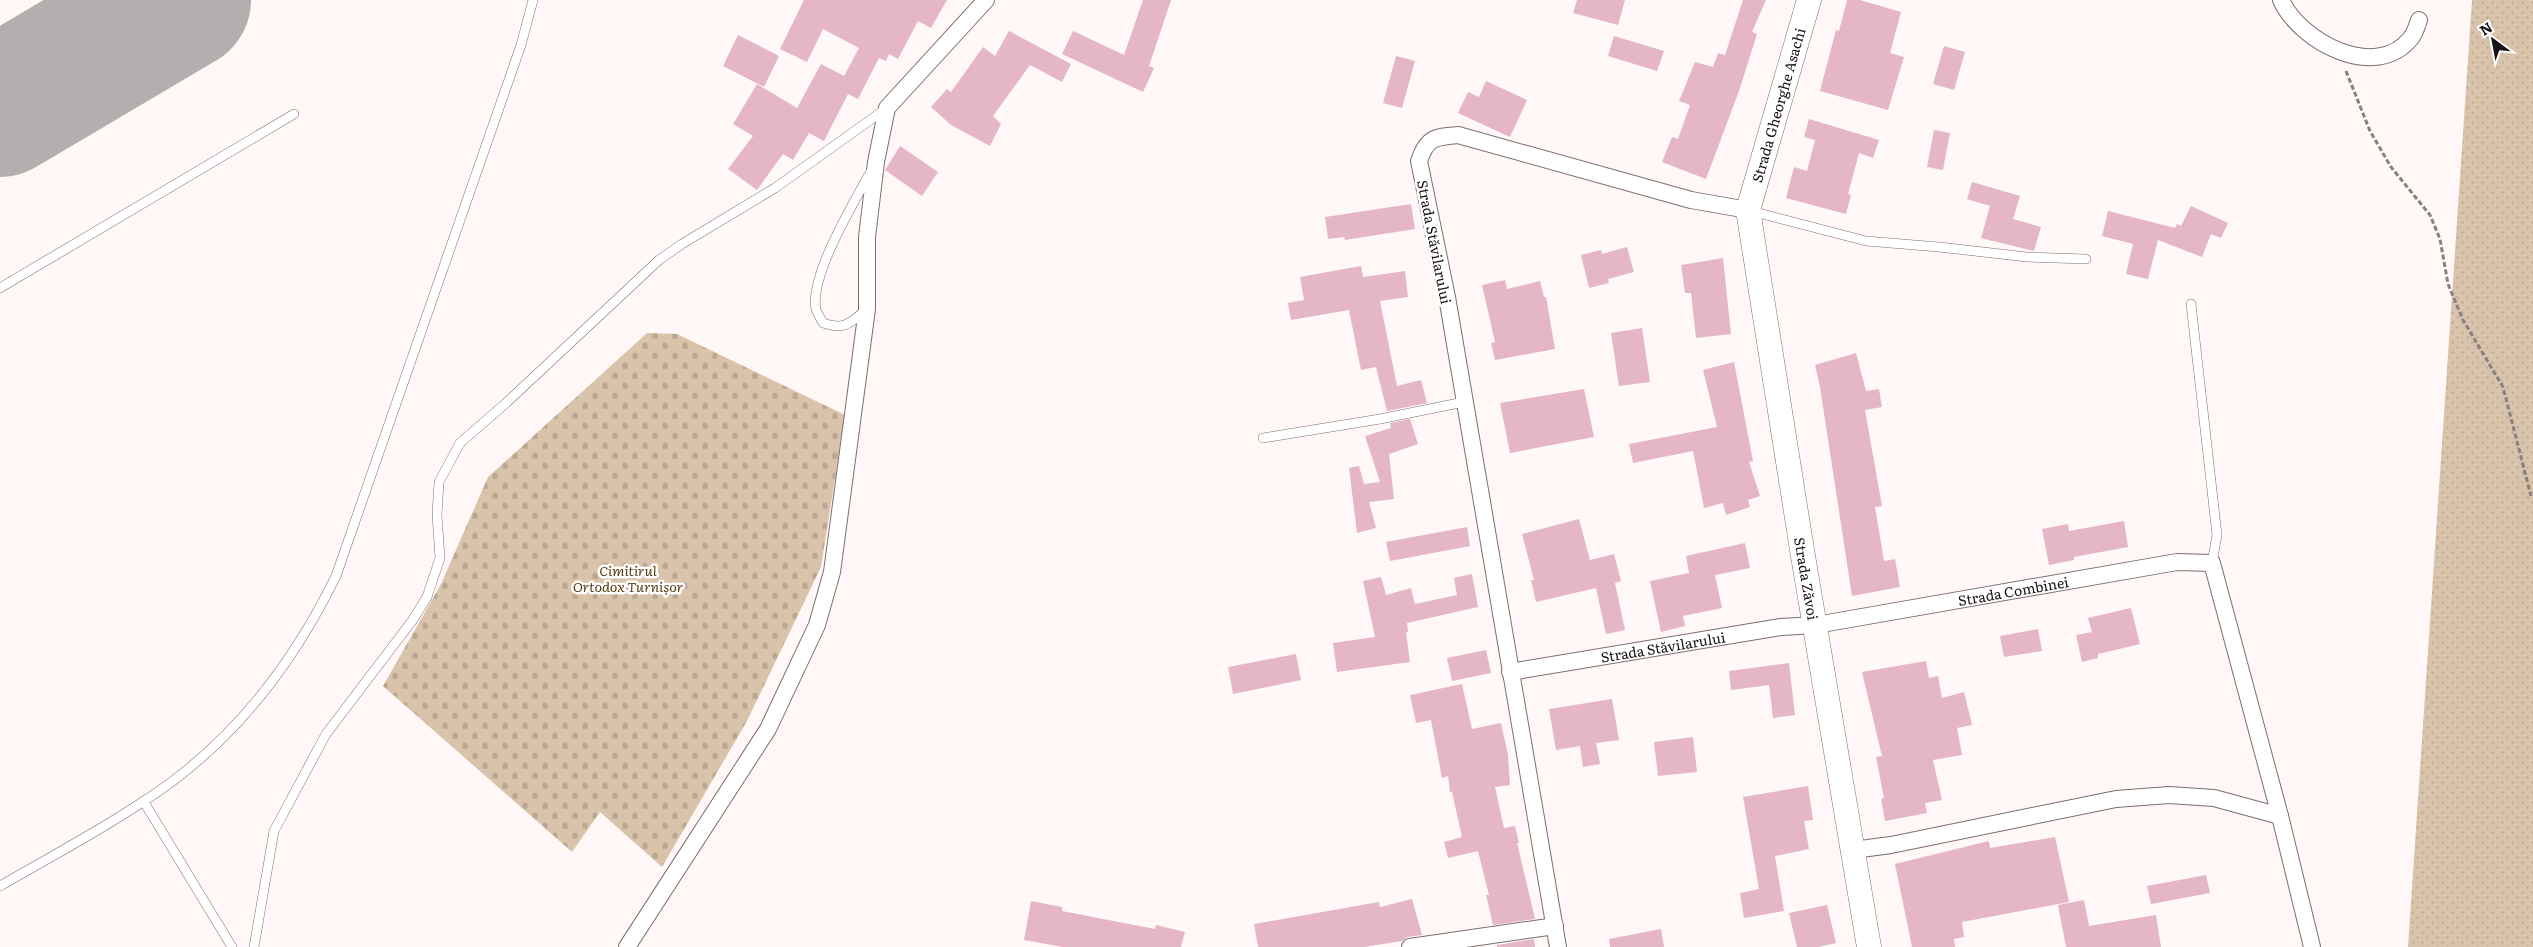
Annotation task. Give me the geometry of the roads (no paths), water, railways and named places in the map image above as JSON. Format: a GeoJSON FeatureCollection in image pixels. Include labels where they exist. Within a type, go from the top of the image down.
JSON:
{"type":"FeatureCollection","features":[{"type":"Feature","properties":{"kind":"street"},"geometry":{"type":"LineString","coordinates":[[627,947],[768,729],[817,626],[832,572],[867,309],[867,237],[876,162],[887,108],[986,0]]}},
{"type":"Feature","properties":{"kind":"street","name":"Strada Gheorghe Asachi"},"geometry":{"type":"LineString","coordinates":[[1748,210],[1809,0]]}},
{"type":"Feature","properties":{"kind":"street"},"geometry":{"type":"LineString","coordinates":[[2281,0],[2284,7],[2303,28],[2324,43],[2344,53],[2363,58],[2381,57],[2401,47],[2412,37],[2419,20]]}},
{"type":"Feature","properties":{"kind":"street","name":"Strada Stăvilarului"},"geometry":{"type":"LineString","coordinates":[[1558,947],[1447,297],[1419,161],[1424,146],[1437,137],[1458,135],[1690,200],[1748,210]]}},
{"type":"Feature","properties":{"kind":"street","name":"Strada Zăvoi"},"geometry":{"type":"LineString","coordinates":[[1748,210],[1870,947]]}},
{"type":"Feature","properties":{"kind":"street","name":"Strada Combinei"},"geometry":{"type":"LineString","coordinates":[[1816,625],[2177,562],[2212,563]]}},
{"type":"Feature","properties":{"kind":"street"},"geometry":{"type":"LineString","coordinates":[[2212,563],[2280,816],[2312,947]]}},
{"type":"Feature","properties":{"kind":"street","name":"Strada Stăvilarului"},"geometry":{"type":"LineString","coordinates":[[1510,672],[1781,627],[1816,625]]}},
{"type":"Feature","properties":{"kind":"street"},"geometry":{"type":"LineString","coordinates":[[1853,850],[1891,845],[2116,799],[2152,796],[2214,798],[2280,816]]}},
{"type":"Feature","properties":{"kind":"street"},"geometry":{"type":"LineString","coordinates":[[1410,947],[1555,926]]}},
{"type":"Feature","properties":{"kind":"lane"},"geometry":{"type":"LineString","coordinates":[[0,886],[144,802],[172,782],[246,715],[284,667],[316,617],[336,576],[534,0]]}},
{"type":"Feature","properties":{"kind":"lane"},"geometry":{"type":"LineString","coordinates":[[254,947],[274,831],[326,734],[427,598],[440,558],[437,515],[439,482],[460,443],[506,403],[659,260],[775,188],[887,108]]}},
{"type":"Feature","properties":{"kind":"lane"},"geometry":{"type":"LineString","coordinates":[[0,288],[294,114]]}},
{"type":"Feature","properties":{"kind":"lane"},"geometry":{"type":"LineString","coordinates":[[867,309],[849,324],[837,328],[823,323],[816,308],[819,279],[841,228],[876,162]]}},
{"type":"Feature","properties":{"kind":"lane"},"geometry":{"type":"LineString","coordinates":[[1748,210],[1866,241],[1939,246],[2027,257],[2086,259]]}},
{"type":"Feature","properties":{"kind":"lane"},"geometry":{"type":"LineString","coordinates":[[2191,304],[2217,534],[2212,563]]}},
{"type":"Feature","properties":{"kind":"lane"},"geometry":{"type":"LineString","coordinates":[[1263,438],[1380,419],[1464,402]]}},
{"type":"Feature","properties":{"kind":"lane"},"geometry":{"type":"LineString","coordinates":[[144,802],[232,947]]}},
{"type":"Feature","properties":{"kind":"park label","name":"Cimitirul Ortodox Turnișor"},"geometry":{"type":"Point","coordinates":[628,578]}}]}
